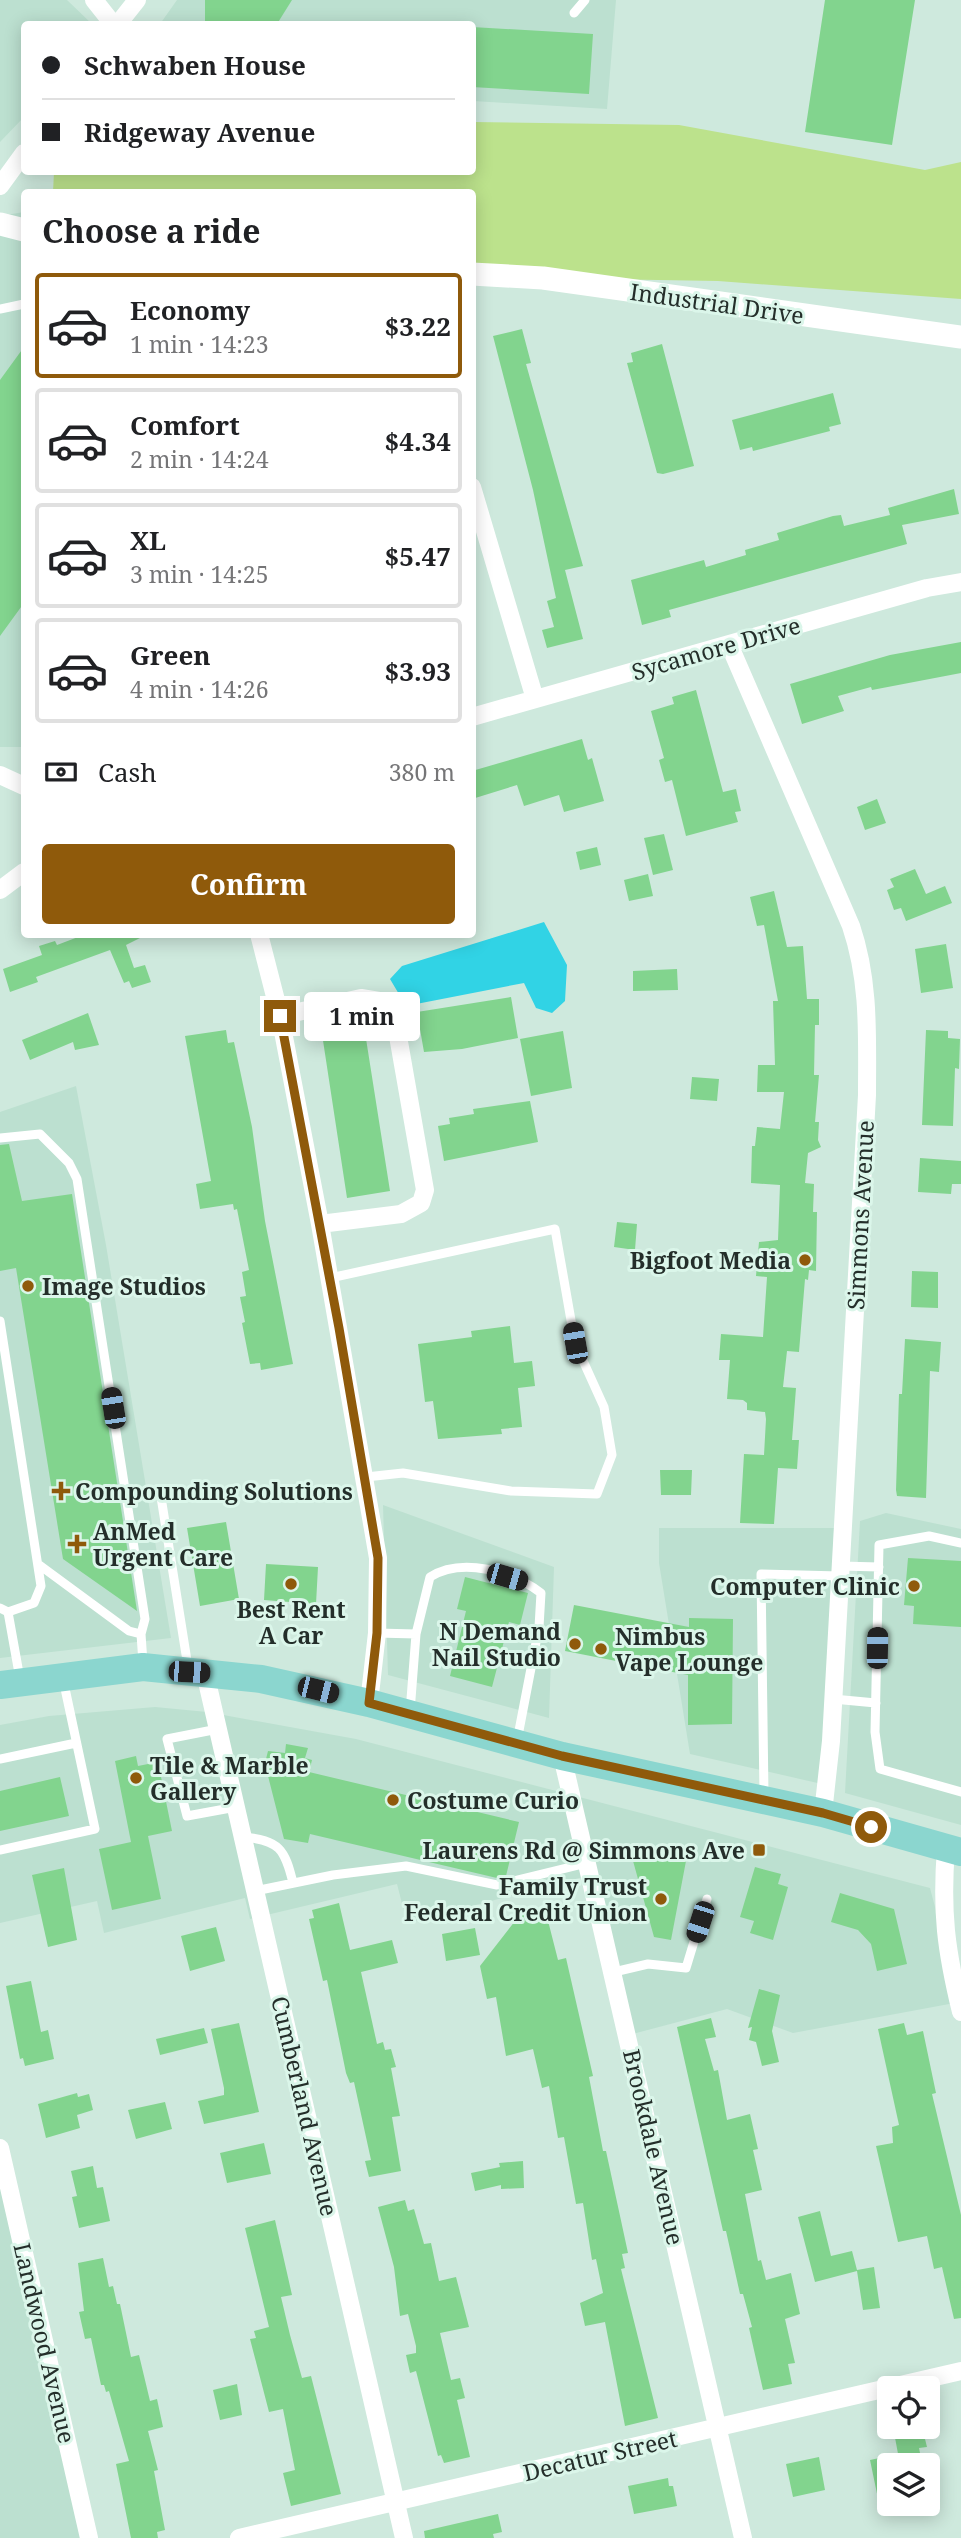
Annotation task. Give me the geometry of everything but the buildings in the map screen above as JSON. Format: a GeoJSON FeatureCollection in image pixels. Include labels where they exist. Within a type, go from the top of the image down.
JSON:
{"type":"FeatureCollection","features":[{"type":"Feature","properties":{"kind":"main road"},"geometry":{"type":"LineString","coordinates":[[10,1683],[143,1667],[283,1683],[369,1703],[562,1756],[823,1813],[953,1850]]}},
{"type":"Feature","properties":{"kind":"street"},"geometry":{"type":"LineString","coordinates":[[94,0],[113,21]]}},
{"type":"Feature","properties":{"kind":"street"},"geometry":{"type":"LineString","coordinates":[[119,21],[137,0]]}},
{"type":"Feature","properties":{"kind":"street"},"geometry":{"type":"LineString","coordinates":[[0,186],[21,157]]}},
{"type":"Feature","properties":{"kind":"street"},"geometry":{"type":"LineString","coordinates":[[0,224],[21,229]]}},
{"type":"Feature","properties":{"kind":"street","name":"Industrial Drive"},"geometry":{"type":"LineString","coordinates":[[476,274],[543,278],[961,337]]}},
{"type":"Feature","properties":{"kind":"street"},"geometry":{"type":"LineString","coordinates":[[476,500],[535,699]]}},
{"type":"Feature","properties":{"kind":"street","name":"Sycamore Drive"},"geometry":{"type":"LineString","coordinates":[[476,716],[927,588],[961,582]]}},
{"type":"Feature","properties":{"kind":"street","name":"Simmons Avenue"},"geometry":{"type":"LineString","coordinates":[[729,644],[851,926],[865,974],[867,1095],[833,1699],[823,1813]]}},
{"type":"Feature","properties":{"kind":"street"},"geometry":{"type":"LineString","coordinates":[[0,775],[21,785]]}},
{"type":"Feature","properties":{"kind":"street"},"geometry":{"type":"LineString","coordinates":[[0,890],[21,874]]}},
{"type":"Feature","properties":{"kind":"street"},"geometry":{"type":"LineString","coordinates":[[260,938],[280,1016],[320,1224],[378,1558],[377,1633],[369,1703]]}},
{"type":"Feature","properties":{"kind":"street"},"geometry":{"type":"LineString","coordinates":[[280,1016],[361,998],[379,1001],[396,1019],[425,1190],[421,1203],[401,1214],[320,1224]]}},
{"type":"Feature","properties":{"kind":"street","name":"Cumberland Avenue"},"geometry":{"type":"LineString","coordinates":[[197,1673],[218,1729],[404,2538]]}},
{"type":"Feature","properties":{"kind":"street","name":"Brookdale Avenue"},"geometry":{"type":"LineString","coordinates":[[562,1756],[743,2538]]}},
{"type":"Feature","properties":{"kind":"street"},"geometry":{"type":"LineString","coordinates":[[953,1850],[942,1901],[943,1931],[961,2012]]}},
{"type":"Feature","properties":{"kind":"street","name":"Landwood Avenue"},"geometry":{"type":"LineString","coordinates":[[0,2148],[89,2538]]}},
{"type":"Feature","properties":{"kind":"street","name":"Decatur Street"},"geometry":{"type":"LineString","coordinates":[[239,2538],[961,2371]]}},
{"type":"Feature","properties":{"kind":"lane"},"geometry":{"type":"LineString","coordinates":[[574,13],[585,0]]}},
{"type":"Feature","properties":{"kind":"lane"},"geometry":{"type":"LineString","coordinates":[[0,309],[21,305]]}},
{"type":"Feature","properties":{"kind":"lane"},"geometry":{"type":"LineString","coordinates":[[0,1138],[40,1134],[69,1163],[77,1180],[145,1619],[141,1634],[143,1667]]}},
{"type":"Feature","properties":{"kind":"lane"},"geometry":{"type":"LineString","coordinates":[[330,1278],[555,1229],[575,1343],[604,1408],[612,1455],[597,1494],[511,1490],[403,1474],[366,1477]]}},
{"type":"Feature","properties":{"kind":"lane"},"geometry":{"type":"LineString","coordinates":[[0,1321],[41,1587],[34,1603],[4,1610],[10,1683]]}},
{"type":"Feature","properties":{"kind":"lane"},"geometry":{"type":"LineString","coordinates":[[161,1497],[197,1673]]}},
{"type":"Feature","properties":{"kind":"lane"},"geometry":{"type":"LineString","coordinates":[[961,1542],[929,1536],[879,1545],[875,1732],[880,1769],[961,1792]]}},
{"type":"Feature","properties":{"kind":"lane"},"geometry":{"type":"LineString","coordinates":[[38,1564],[129,1631],[141,1634]]}},
{"type":"Feature","properties":{"kind":"lane"},"geometry":{"type":"LineString","coordinates":[[410,1714],[416,1634],[430,1577],[443,1569],[467,1566],[527,1583],[541,1593],[539,1627],[517,1743]]}},
{"type":"Feature","properties":{"kind":"lane"},"geometry":{"type":"LineString","coordinates":[[764,1800],[761,1574],[879,1567]]}},
{"type":"Feature","properties":{"kind":"lane"},"geometry":{"type":"LineString","coordinates":[[377,1633],[416,1634]]}},
{"type":"Feature","properties":{"kind":"lane"},"geometry":{"type":"LineString","coordinates":[[0,1850],[95,1829],[63,1676]]}},
{"type":"Feature","properties":{"kind":"lane"},"geometry":{"type":"LineString","coordinates":[[833,1699],[876,1703]]}},
{"type":"Feature","properties":{"kind":"lane"},"geometry":{"type":"LineString","coordinates":[[218,1729],[167,1739],[187,1816],[236,1807]]}},
{"type":"Feature","properties":{"kind":"lane"},"geometry":{"type":"LineString","coordinates":[[0,1759],[76,1743]]}},
{"type":"Feature","properties":{"kind":"lane"},"geometry":{"type":"LineString","coordinates":[[243,1838],[265,1839],[281,1849],[293,1883]]}},
{"type":"Feature","properties":{"kind":"lane"},"geometry":{"type":"LineString","coordinates":[[255,1891],[406,1866],[497,1885],[587,1863]]}},
{"type":"Feature","properties":{"kind":"lane"},"geometry":{"type":"LineString","coordinates":[[614,1972],[648,1964],[686,1968],[707,1899]]}},
{"type":"Feature","properties":{"kind":"shaded area"},"geometry":{"type":"Polygon","coordinates":[[[0,0],[67,0],[89,21],[21,21],[21,120],[0,142],[0,0]]]}},
{"type":"Feature","properties":{"kind":"shaded area"},"geometry":{"type":"Polygon","coordinates":[[[177,0],[616,0],[607,109],[476,101],[476,21],[162,21],[177,0]]]}},
{"type":"Feature","properties":{"kind":"shaded area"},"geometry":{"type":"Polygon","coordinates":[[[21,212],[21,747],[0,747],[0,216],[21,212]]]}},
{"type":"Feature","properties":{"kind":"shaded area"},"geometry":{"type":"Polygon","coordinates":[[[76,1086],[106,1245],[171,1638],[0,1658],[0,1112],[76,1086]]]}},
{"type":"Feature","properties":{"kind":"shaded area"},"geometry":{"type":"Polygon","coordinates":[[[383,1505],[554,1567],[549,1718],[388,1675],[383,1505]]]}},
{"type":"Feature","properties":{"kind":"shaded area"},"geometry":{"type":"Polygon","coordinates":[[[886,1513],[961,1529],[961,1825],[845,1793],[860,1521],[886,1513]]]}},
{"type":"Feature","properties":{"kind":"shaded area"},"geometry":{"type":"Polygon","coordinates":[[[659,1528],[834,1528],[822,1784],[690,1754],[659,1563],[659,1528]]]}},
{"type":"Feature","properties":{"kind":"shaded area"},"geometry":{"type":"Polygon","coordinates":[[[155,1707],[207,1712],[356,1739],[930,1888],[960,2002],[793,2033],[727,2009],[625,2036],[583,1877],[407,1923],[397,1884],[250,1919],[245,1898],[104,1933],[97,1901],[0,1923],[0,1725],[49,1716],[155,1707]]]}},
{"type":"Feature","properties":{"kind":"shaded area"},"geometry":{"type":"Polygon","coordinates":[[[0,2163],[85,2538],[0,2538],[0,2163]]]}},
{"type":"Feature","properties":{"kind":"green space"},"geometry":{"type":"Polygon","coordinates":[[[476,122],[679,125],[925,170],[961,162],[961,299],[718,281],[476,277],[476,189],[53,189],[54,175],[476,175],[476,122]]]}},
{"type":"Feature","properties":{"kind":"water"},"geometry":{"type":"Polygon","coordinates":[[[544,922],[567,965],[565,1001],[552,1013],[536,1008],[524,983],[406,1006],[390,979],[402,966],[544,922]]]}},
{"type":"Feature","properties":{"kind":"place","name":"Bigfoot Media"},"geometry":{"type":"Point","coordinates":[805,1260]}},
{"type":"Feature","properties":{"kind":"place","name":"Image Studios"},"geometry":{"type":"Point","coordinates":[28,1286]}},
{"type":"Feature","properties":{"kind":"place","name":"Compounding Solutions"},"geometry":{"type":"Point","coordinates":[61,1491]}},
{"type":"Feature","properties":{"kind":"place","name":"AnMed Urgent Care"},"geometry":{"type":"Point","coordinates":[77,1544]}},
{"type":"Feature","properties":{"kind":"place","name":"Best Rent A Car"},"geometry":{"type":"Point","coordinates":[291,1584]}},
{"type":"Feature","properties":{"kind":"place","name":"Computer Clinic"},"geometry":{"type":"Point","coordinates":[914,1586]}},
{"type":"Feature","properties":{"kind":"place","name":"N Demand Nail Studio"},"geometry":{"type":"Point","coordinates":[575,1644]}},
{"type":"Feature","properties":{"kind":"place","name":"Nimbus Vape Lounge"},"geometry":{"type":"Point","coordinates":[601,1649]}},
{"type":"Feature","properties":{"kind":"place","name":"Tile & Marble Gallery"},"geometry":{"type":"Point","coordinates":[136,1778]}},
{"type":"Feature","properties":{"kind":"place","name":"Costume Curio"},"geometry":{"type":"Point","coordinates":[393,1800]}},
{"type":"Feature","properties":{"kind":"place","name":"Laurens Rd @ Simmons Ave"},"geometry":{"type":"Point","coordinates":[759,1850]}},
{"type":"Feature","properties":{"kind":"place","name":"Family Trust Federal Credit Union"},"geometry":{"type":"Point","coordinates":[661,1899]}},
{"type":"Feature","properties":{"kind":"route"},"geometry":{"type":"LineString","coordinates":[[280,1016],[366,1477],[378,1558],[377,1633],[369,1703],[562,1756],[823,1813],[871,1827]]}}]}
